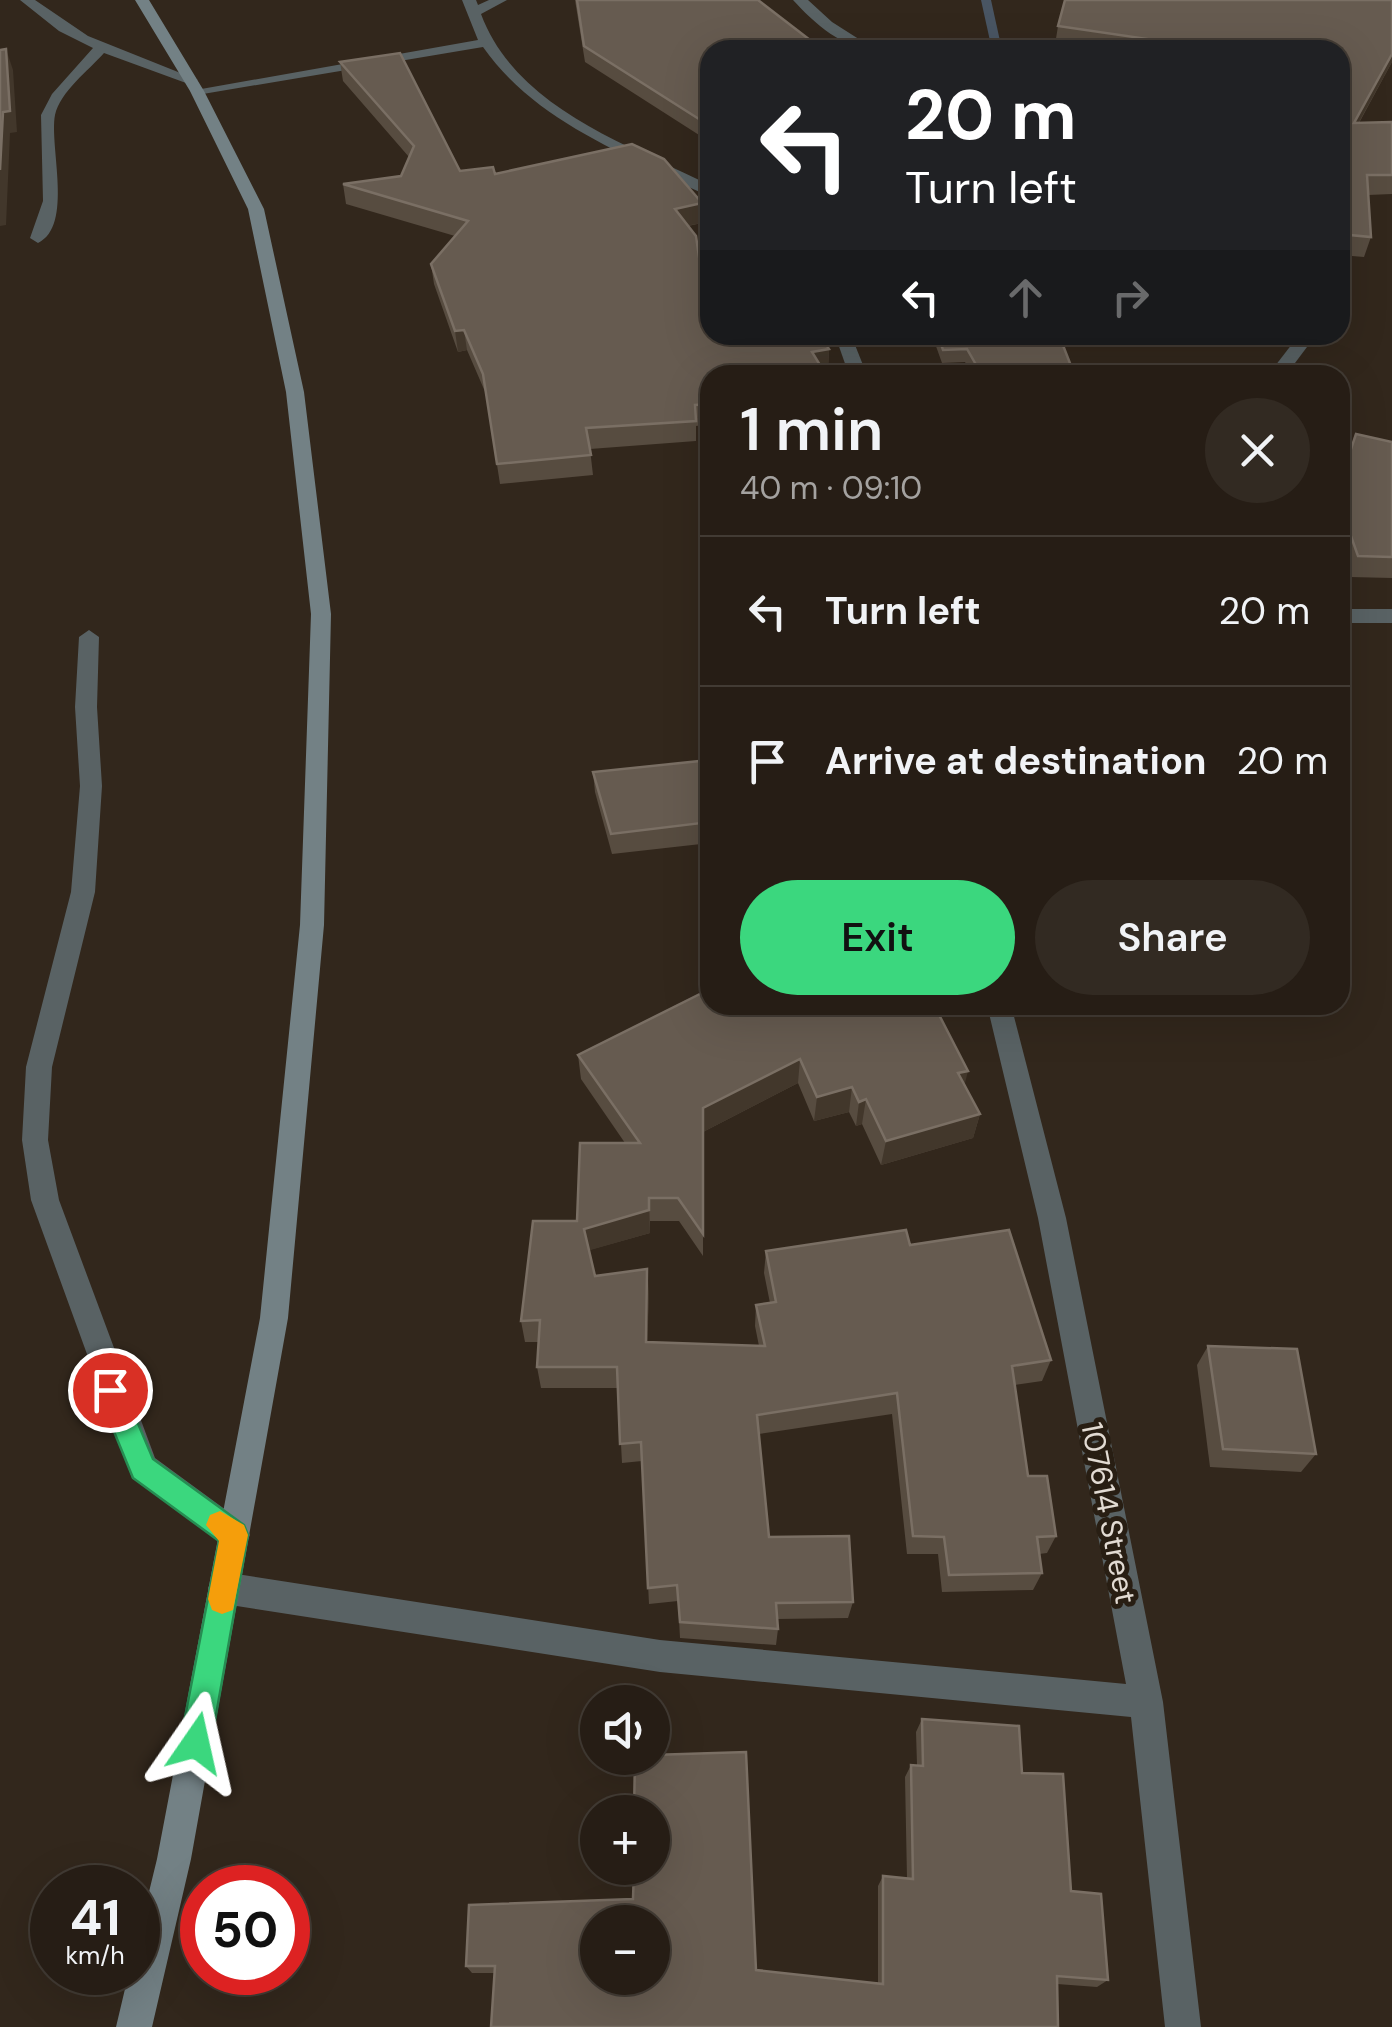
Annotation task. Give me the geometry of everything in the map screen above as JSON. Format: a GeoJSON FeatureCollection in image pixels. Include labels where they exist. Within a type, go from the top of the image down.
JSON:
{"type":"FeatureCollection","features":[{"type":"Feature","properties":{"kind":"main road"},"geometry":{"type":"LineString","coordinates":[[134,2027],[174,1859],[274,1318],[312,925],[321,614],[295,392],[256,209],[194,86],[142,0]]}},
{"type":"Feature","properties":{"kind":"street"},"geometry":{"type":"LineString","coordinates":[[27,0],[44,16],[101,48],[194,86],[483,43]]}},
{"type":"Feature","properties":{"kind":"street"},"geometry":{"type":"LineString","coordinates":[[500,0],[470,6],[483,43],[530,91],[571,120],[700,186]]}},
{"type":"Feature","properties":{"kind":"street"},"geometry":{"type":"LineString","coordinates":[[800,0],[826,26],[852,40]]}},
{"type":"Feature","properties":{"kind":"street"},"geometry":{"type":"LineString","coordinates":[[38,238],[51,201],[48,116],[57,96],[101,48]]}},
{"type":"Feature","properties":{"kind":"street"},"geometry":{"type":"LineString","coordinates":[[1285,365],[1300,345]]}},
{"type":"Feature","properties":{"kind":"street"},"geometry":{"type":"LineString","coordinates":[[1350,616],[1392,616]]}},
{"type":"Feature","properties":{"kind":"street"},"geometry":{"type":"LineString","coordinates":[[89,636],[86,706],[91,786],[84,892],[39,1067],[35,1140],[42,1186],[110,1390],[143,1468],[234,1535]]}},
{"type":"Feature","properties":{"kind":"street","name":"107614 Street"},"geometry":{"type":"LineString","coordinates":[[1001,1015],[1052,1218],[1146,1702],[1183,2027]]}},
{"type":"Feature","properties":{"kind":"street"},"geometry":{"type":"LineString","coordinates":[[224,1588],[660,1656],[1146,1702]]}},
{"type":"Feature","properties":{"kind":"building"},"geometry":{"type":"Polygon","coordinates":[[[577,0],[758,0],[810,40],[700,40],[700,120],[584,46],[577,0]]]}},
{"type":"Feature","properties":{"kind":"building"},"geometry":{"type":"Polygon","coordinates":[[[1065,0],[1392,0],[1392,54],[1354,123],[1392,122],[1392,175],[1367,175],[1371,237],[1350,235],[1350,40],[1154,40],[1058,26],[1065,0]]]}},
{"type":"Feature","properties":{"kind":"building"},"geometry":{"type":"Polygon","coordinates":[[[6,49],[10,111],[3,112],[0,170],[0,50],[6,49]]]}},
{"type":"Feature","properties":{"kind":"building"},"geometry":{"type":"Polygon","coordinates":[[[400,53],[460,171],[493,167],[495,174],[632,144],[664,159],[700,201],[675,209],[696,236],[700,345],[826,345],[829,349],[812,352],[820,365],[700,365],[696,421],[586,428],[591,455],[497,464],[483,374],[464,330],[455,331],[431,264],[468,221],[343,184],[401,176],[414,146],[340,62],[400,53]]]}},
{"type":"Feature","properties":{"kind":"building"},"geometry":{"type":"Polygon","coordinates":[[[941,345],[1063,345],[1071,365],[976,365],[967,349],[943,350],[941,345]]]}},
{"type":"Feature","properties":{"kind":"building"},"geometry":{"type":"Polygon","coordinates":[[[1356,434],[1392,442],[1392,557],[1358,556],[1350,533],[1350,452],[1356,434]]]}},
{"type":"Feature","properties":{"kind":"building"},"geometry":{"type":"Polygon","coordinates":[[[700,761],[700,823],[611,834],[593,772],[700,761]]]}},
{"type":"Feature","properties":{"kind":"building"},"geometry":{"type":"Polygon","coordinates":[[[700,994],[700,1015],[939,1015],[968,1071],[958,1073],[980,1114],[886,1141],[866,1099],[859,1102],[852,1087],[817,1097],[800,1059],[703,1108],[703,1234],[678,1198],[649,1198],[649,1210],[584,1229],[595,1276],[647,1269],[646,1342],[765,1346],[756,1305],[776,1302],[766,1251],[906,1230],[910,1245],[1009,1230],[1051,1360],[1012,1366],[1028,1476],[1047,1476],[1056,1536],[1037,1537],[1042,1573],[949,1575],[944,1537],[913,1536],[897,1393],[757,1415],[769,1537],[849,1536],[853,1602],[776,1603],[778,1629],[680,1622],[677,1585],[648,1588],[641,1442],[620,1444],[617,1367],[537,1367],[540,1320],[521,1321],[533,1221],[577,1221],[580,1143],[640,1143],[578,1055],[700,994]]]}},
{"type":"Feature","properties":{"kind":"building"},"geometry":{"type":"Polygon","coordinates":[[[1208,1346],[1297,1349],[1316,1454],[1223,1449],[1208,1346]]]}},
{"type":"Feature","properties":{"kind":"building"},"geometry":{"type":"Polygon","coordinates":[[[922,1719],[1019,1726],[1022,1773],[1063,1774],[1071,1891],[1101,1894],[1108,1980],[1057,1976],[1058,2027],[491,2027],[495,1966],[466,1966],[469,1905],[633,1899],[633,1885],[670,1885],[670,1795],[634,1795],[635,1775],[670,1775],[670,1754],[746,1752],[756,1970],[883,1984],[883,1876],[913,1879],[911,1765],[923,1766],[922,1719]]]}},
{"type":"Feature","properties":{"kind":"waterway"},"geometry":{"type":"LineString","coordinates":[[986,0],[995,40]]}},
{"type":"Feature","properties":{"kind":"slow traffic"},"geometry":{"type":"LineString","coordinates":[[220,1525],[234,1535],[222,1599]]}},
{"type":"Feature","properties":{"kind":"route"},"geometry":{"type":"LineString","coordinates":[[110,1390],[143,1468],[234,1535],[196,1743]]}}]}
